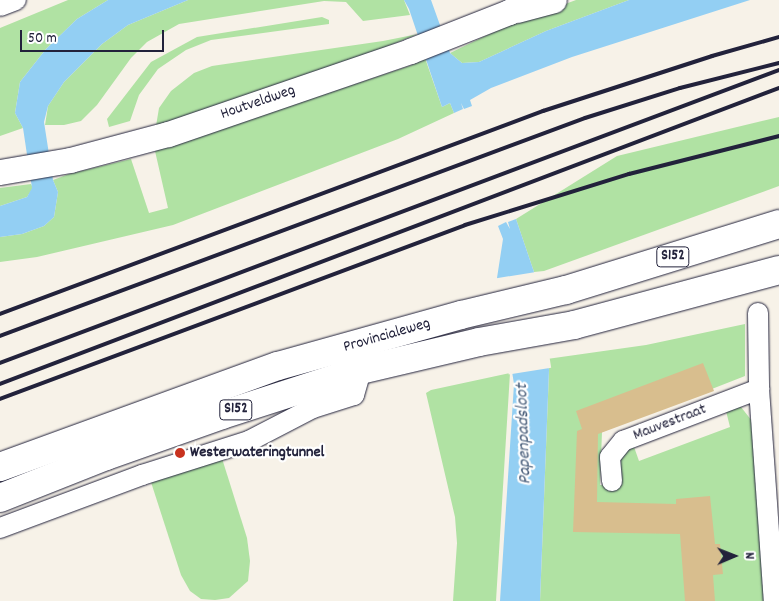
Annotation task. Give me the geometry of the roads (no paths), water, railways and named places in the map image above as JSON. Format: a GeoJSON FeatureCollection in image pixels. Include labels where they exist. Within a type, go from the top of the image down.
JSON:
{"type":"FeatureCollection","features":[{"type":"Feature","properties":{"kind":"main road","name":"Provincialeweg"},"geometry":{"type":"LineString","coordinates":[[0,466],[278,366],[462,315],[566,290],[779,224]]}},
{"type":"Feature","properties":{"kind":"main road","name":"Provincialeweg"},"geometry":{"type":"LineString","coordinates":[[0,498],[106,456],[195,424],[361,370],[478,342],[574,325],[779,270]]}},
{"type":"Feature","properties":{"kind":"street"},"geometry":{"type":"LineString","coordinates":[[0,6],[16,0]]}},
{"type":"Feature","properties":{"kind":"street","name":"Houtveldweg"},"geometry":{"type":"LineString","coordinates":[[6,171],[70,160],[168,134],[410,51],[510,12],[533,0]]}},
{"type":"Feature","properties":{"kind":"street","name":"Houtveldweg"},"geometry":{"type":"LineString","coordinates":[[510,12],[554,0]]}},
{"type":"Feature","properties":{"kind":"street"},"geometry":{"type":"LineString","coordinates":[[758,313],[760,390],[774,601]]}},
{"type":"Feature","properties":{"kind":"street","name":"Provincialeweg"},"geometry":{"type":"LineString","coordinates":[[0,528],[142,475],[249,442],[313,408],[354,395],[361,370]]}},
{"type":"Feature","properties":{"kind":"street","name":"Mauvestraat"},"geometry":{"type":"LineString","coordinates":[[612,481],[610,457],[623,441],[760,390]]}},
{"type":"Feature","properties":{"kind":"water"},"geometry":{"type":"Polygon","coordinates":[[[108,0],[188,0],[128,25],[102,44],[64,82],[48,106],[44,122],[53,180],[58,192],[54,217],[44,226],[22,234],[0,237],[0,206],[27,197],[32,188],[23,128],[15,113],[20,82],[46,49],[77,19],[108,0]]]}},
{"type":"Feature","properties":{"kind":"water"},"geometry":{"type":"Polygon","coordinates":[[[404,0],[431,0],[450,53],[462,63],[479,62],[546,31],[629,0],[750,0],[572,57],[491,88],[470,100],[472,106],[464,109],[461,103],[463,109],[454,113],[450,103],[442,107],[409,9],[404,0]]]}},
{"type":"Feature","properties":{"kind":"water","name":"Papenpadsloot"},"geometry":{"type":"Polygon","coordinates":[[[516,219],[534,272],[549,370],[540,601],[500,601],[514,384],[497,278],[503,239],[498,226],[506,222],[510,229],[508,222],[516,219]]]}},
{"type":"Feature","properties":{"kind":"railway"},"geometry":{"type":"LineString","coordinates":[[0,314],[543,111],[712,56],[779,37]]}},
{"type":"Feature","properties":{"kind":"railway"},"geometry":{"type":"LineString","coordinates":[[0,336],[585,118],[680,88],[779,63]]}},
{"type":"Feature","properties":{"kind":"railway"},"geometry":{"type":"LineString","coordinates":[[0,363],[779,70]]}},
{"type":"Feature","properties":{"kind":"railway"},"geometry":{"type":"LineString","coordinates":[[0,384],[779,88]]}},
{"type":"Feature","properties":{"kind":"railway"},"geometry":{"type":"LineString","coordinates":[[0,399],[465,225],[629,174],[779,136]]}},
{"type":"Feature","properties":{"kind":"place","name":"Westerwateringtunnel"},"geometry":{"type":"Point","coordinates":[180,453]}}]}
